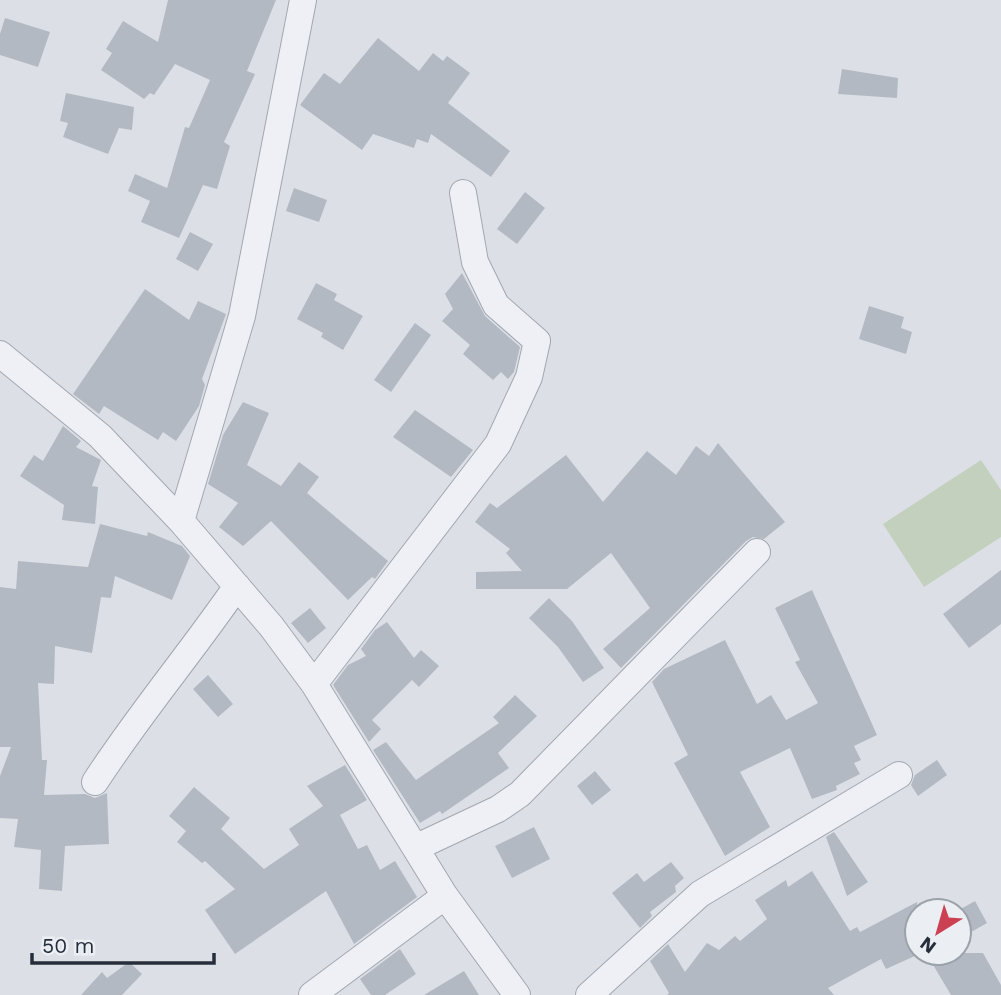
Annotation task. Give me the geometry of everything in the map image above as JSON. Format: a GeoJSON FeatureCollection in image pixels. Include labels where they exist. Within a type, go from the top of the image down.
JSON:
{"type":"FeatureCollection","features":[{"type":"Feature","properties":{"kind":"street"},"geometry":{"type":"LineString","coordinates":[[181,521],[242,316],[303,0]]}},
{"type":"Feature","properties":{"kind":"street"},"geometry":{"type":"LineString","coordinates":[[314,684],[498,444],[529,377],[537,341],[496,305],[490,294],[475,262],[463,193]]}},
{"type":"Feature","properties":{"kind":"street"},"geometry":{"type":"LineString","coordinates":[[0,354],[100,436],[181,521],[237,586],[314,684],[445,896],[517,995]]}},
{"type":"Feature","properties":{"kind":"street"},"geometry":{"type":"LineString","coordinates":[[417,847],[498,809],[520,794],[757,552]]}},
{"type":"Feature","properties":{"kind":"street"},"geometry":{"type":"LineString","coordinates":[[95,782],[123,738],[200,640],[237,586]]}},
{"type":"Feature","properties":{"kind":"street"},"geometry":{"type":"LineString","coordinates":[[589,995],[700,894],[899,775]]}},
{"type":"Feature","properties":{"kind":"street"},"geometry":{"type":"LineString","coordinates":[[312,995],[445,896]]}},
{"type":"Feature","properties":{"kind":"green space"},"geometry":{"type":"Polygon","coordinates":[[[981,460],[1001,490],[1001,537],[924,587],[883,524],[981,460]]]}},
{"type":"Feature","properties":{"kind":"building"},"geometry":{"type":"Polygon","coordinates":[[[168,0],[276,0],[247,71],[255,74],[224,142],[230,146],[217,189],[203,185],[179,238],[141,222],[150,201],[128,191],[135,174],[167,188],[185,127],[189,128],[210,80],[175,64],[154,95],[150,93],[144,99],[101,70],[112,53],[106,49],[123,21],[158,42],[168,0]]]}},
{"type":"Feature","properties":{"kind":"building"},"geometry":{"type":"Polygon","coordinates":[[[5,18],[50,32],[38,67],[0,55],[0,34],[5,18]]]}},
{"type":"Feature","properties":{"kind":"building"},"geometry":{"type":"Polygon","coordinates":[[[378,38],[419,71],[433,53],[443,61],[447,56],[470,73],[448,103],[510,151],[491,177],[431,134],[428,143],[417,139],[414,148],[373,134],[362,150],[300,105],[324,73],[340,84],[378,38]]]}},
{"type":"Feature","properties":{"kind":"building"},"geometry":{"type":"Polygon","coordinates":[[[842,69],[898,78],[897,98],[838,94],[842,69]]]}},
{"type":"Feature","properties":{"kind":"building"},"geometry":{"type":"Polygon","coordinates":[[[66,93],[134,107],[132,130],[119,128],[108,154],[63,137],[68,123],[60,121],[66,93]]]}},
{"type":"Feature","properties":{"kind":"building"},"geometry":{"type":"Polygon","coordinates":[[[294,188],[327,200],[319,222],[286,211],[294,188]]]}},
{"type":"Feature","properties":{"kind":"building"},"geometry":{"type":"Polygon","coordinates":[[[525,192],[545,208],[517,244],[497,229],[525,192]]]}},
{"type":"Feature","properties":{"kind":"building"},"geometry":{"type":"Polygon","coordinates":[[[190,232],[213,244],[198,271],[176,259],[190,232]]]}},
{"type":"Feature","properties":{"kind":"building"},"geometry":{"type":"Polygon","coordinates":[[[462,273],[485,316],[520,347],[514,372],[508,379],[501,372],[493,380],[463,354],[470,345],[442,321],[453,309],[445,294],[462,273]]]}},
{"type":"Feature","properties":{"kind":"building"},"geometry":{"type":"Polygon","coordinates":[[[316,283],[337,294],[334,300],[363,316],[343,350],[321,337],[323,333],[297,319],[316,283]]]}},
{"type":"Feature","properties":{"kind":"building"},"geometry":{"type":"Polygon","coordinates":[[[145,289],[189,320],[198,301],[226,314],[202,379],[205,385],[199,406],[176,441],[163,432],[158,440],[104,406],[99,414],[73,394],[145,289]]]}},
{"type":"Feature","properties":{"kind":"building"},"geometry":{"type":"Polygon","coordinates":[[[869,306],[904,317],[901,328],[912,332],[906,354],[859,339],[869,306]]]}},
{"type":"Feature","properties":{"kind":"building"},"geometry":{"type":"Polygon","coordinates":[[[415,323],[431,335],[391,392],[374,380],[415,323]]]}},
{"type":"Feature","properties":{"kind":"building"},"geometry":{"type":"Polygon","coordinates":[[[243,402],[269,413],[247,465],[281,486],[299,462],[319,477],[307,493],[388,561],[375,579],[372,577],[348,600],[271,521],[243,546],[219,527],[238,503],[208,484],[223,435],[243,402]]]}},
{"type":"Feature","properties":{"kind":"building"},"geometry":{"type":"Polygon","coordinates":[[[415,410],[473,450],[451,477],[393,437],[415,410]]]}},
{"type":"Feature","properties":{"kind":"building"},"geometry":{"type":"Polygon","coordinates":[[[63,426],[81,441],[76,447],[101,460],[92,486],[98,487],[95,524],[62,520],[64,505],[20,476],[34,455],[43,461],[63,426]]]}},
{"type":"Feature","properties":{"kind":"building"},"geometry":{"type":"Polygon","coordinates":[[[718,443],[785,522],[764,539],[753,537],[746,541],[621,668],[603,649],[650,608],[611,553],[567,589],[476,589],[476,572],[522,571],[506,553],[510,549],[475,522],[490,503],[497,508],[566,455],[603,502],[647,451],[676,475],[696,446],[709,456],[718,443]]]}},
{"type":"Feature","properties":{"kind":"building"},"geometry":{"type":"Polygon","coordinates":[[[100,524],[147,536],[148,532],[182,546],[190,556],[172,600],[115,576],[111,598],[101,597],[92,653],[55,646],[54,684],[38,683],[42,760],[47,760],[44,795],[85,794],[95,798],[107,793],[109,844],[65,846],[62,891],[39,889],[41,850],[14,847],[18,819],[0,818],[0,776],[11,747],[0,747],[0,587],[16,589],[18,561],[88,567],[100,524]]]}},
{"type":"Feature","properties":{"kind":"building"},"geometry":{"type":"Polygon","coordinates":[[[1001,570],[1001,624],[969,648],[943,614],[1001,570]]]}},
{"type":"Feature","properties":{"kind":"building"},"geometry":{"type":"Polygon","coordinates":[[[812,590],[877,735],[854,746],[861,760],[854,763],[860,774],[836,786],[837,790],[812,799],[790,748],[740,772],[770,827],[725,856],[674,763],[688,755],[652,682],[664,669],[725,640],[757,704],[771,695],[786,720],[818,703],[795,662],[800,660],[775,608],[812,590]]]}},
{"type":"Feature","properties":{"kind":"building"},"geometry":{"type":"Polygon","coordinates":[[[549,598],[572,621],[604,668],[583,682],[558,647],[529,618],[549,598]]]}},
{"type":"Feature","properties":{"kind":"building"},"geometry":{"type":"Polygon","coordinates":[[[310,608],[326,628],[308,643],[291,623],[310,608]]]}},
{"type":"Feature","properties":{"kind":"building"},"geometry":{"type":"Polygon","coordinates":[[[387,622],[414,658],[421,650],[439,666],[419,687],[412,680],[372,720],[381,729],[369,742],[333,685],[348,665],[366,656],[361,649],[375,630],[387,622]]]}},
{"type":"Feature","properties":{"kind":"building"},"geometry":{"type":"Polygon","coordinates":[[[208,675],[233,704],[218,717],[193,689],[208,675]]]}},
{"type":"Feature","properties":{"kind":"building"},"geometry":{"type":"Polygon","coordinates":[[[515,695],[537,716],[498,753],[509,768],[442,814],[440,811],[420,823],[373,750],[386,742],[416,780],[499,723],[493,717],[515,695]]]}},
{"type":"Feature","properties":{"kind":"building"},"geometry":{"type":"Polygon","coordinates":[[[937,760],[947,775],[918,796],[911,785],[915,775],[937,760]]]}},
{"type":"Feature","properties":{"kind":"building"},"geometry":{"type":"Polygon","coordinates":[[[345,765],[367,800],[340,815],[358,849],[367,845],[380,870],[395,861],[417,897],[354,944],[326,891],[235,954],[205,910],[235,889],[205,861],[202,863],[177,842],[186,831],[169,816],[194,787],[230,818],[221,829],[264,869],[299,845],[289,829],[323,806],[307,786],[345,765]]]}},
{"type":"Feature","properties":{"kind":"building"},"geometry":{"type":"Polygon","coordinates":[[[595,771],[611,790],[592,805],[577,786],[595,771]]]}},
{"type":"Feature","properties":{"kind":"building"},"geometry":{"type":"Polygon","coordinates":[[[534,827],[550,859],[512,878],[495,846],[534,827]]]}},
{"type":"Feature","properties":{"kind":"building"},"geometry":{"type":"Polygon","coordinates":[[[834,832],[868,882],[847,896],[826,837],[834,832]]]}},
{"type":"Feature","properties":{"kind":"building"},"geometry":{"type":"Polygon","coordinates":[[[671,862],[684,878],[675,886],[676,892],[650,912],[652,916],[640,928],[612,893],[637,873],[644,882],[671,862]]]}},
{"type":"Feature","properties":{"kind":"building"},"geometry":{"type":"Polygon","coordinates":[[[812,871],[850,931],[857,927],[860,932],[903,909],[903,961],[886,969],[881,959],[828,988],[834,995],[667,995],[669,993],[650,961],[668,944],[685,972],[707,943],[719,950],[735,936],[740,941],[767,919],[755,900],[786,880],[788,887],[812,871]]]}},
{"type":"Feature","properties":{"kind":"building"},"geometry":{"type":"Polygon","coordinates":[[[975,901],[987,923],[973,931],[975,901]]]}},
{"type":"Feature","properties":{"kind":"building"},"geometry":{"type":"Polygon","coordinates":[[[400,949],[416,974],[385,995],[371,995],[360,979],[400,949]]]}},
{"type":"Feature","properties":{"kind":"building"},"geometry":{"type":"Polygon","coordinates":[[[973,953],[983,953],[1001,985],[1001,995],[951,995],[934,967],[973,967],[973,953]]]}},
{"type":"Feature","properties":{"kind":"building"},"geometry":{"type":"Polygon","coordinates":[[[129,962],[142,974],[122,995],[81,995],[102,972],[107,978],[129,962]]]}},
{"type":"Feature","properties":{"kind":"building"},"geometry":{"type":"Polygon","coordinates":[[[464,971],[479,995],[424,995],[464,971]]]}}]}
